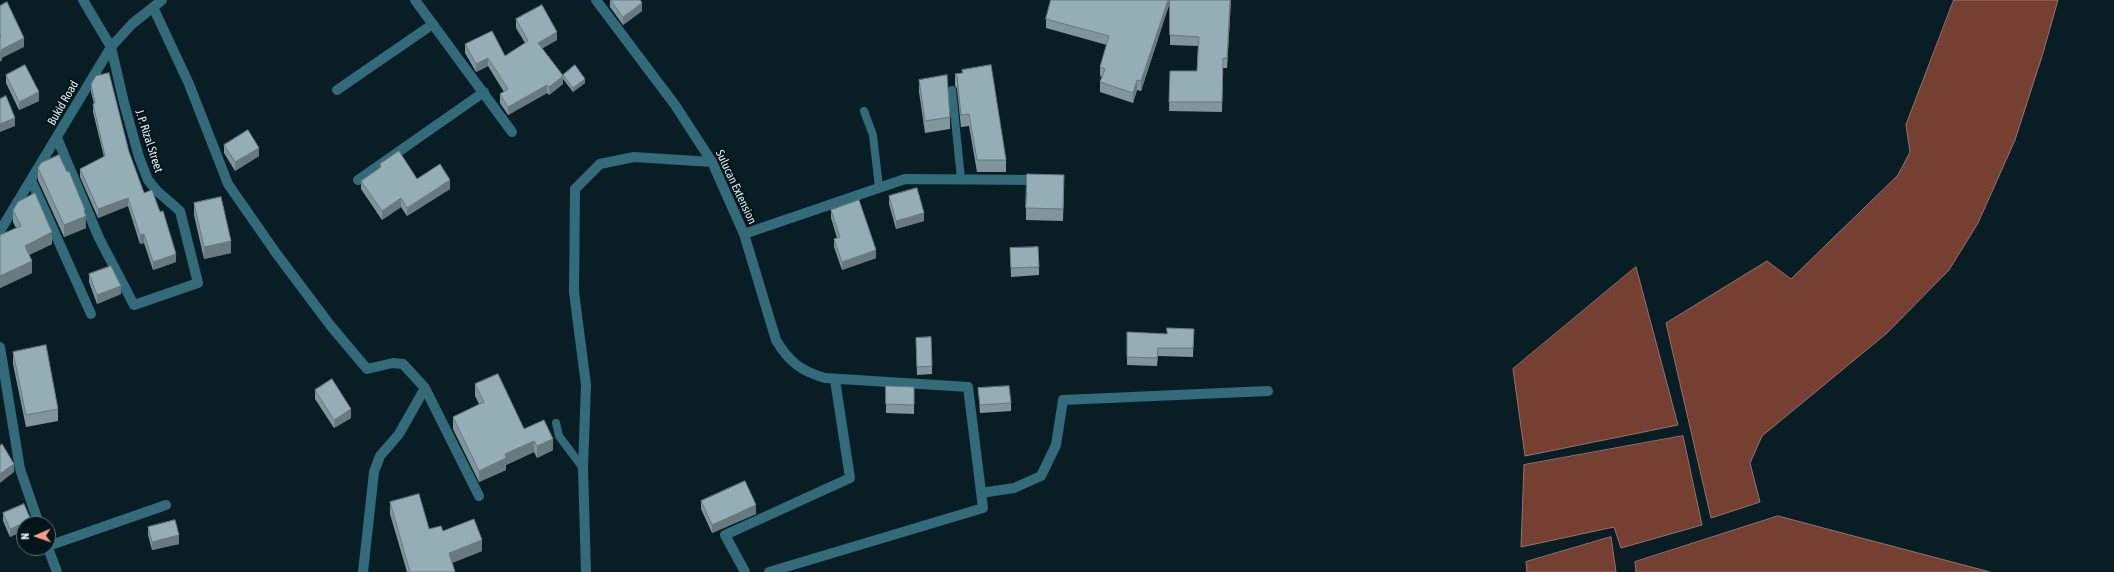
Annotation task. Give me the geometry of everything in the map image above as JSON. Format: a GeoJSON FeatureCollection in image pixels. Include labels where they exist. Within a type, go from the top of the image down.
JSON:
{"type":"FeatureCollection","features":[{"type":"Feature","properties":{"kind":"street","name":"J. P. Rizal Street"},"geometry":{"type":"LineString","coordinates":[[57,138],[99,238],[134,305],[198,283],[180,212],[157,192],[148,180],[139,157],[124,104],[111,47],[83,0]]}},
{"type":"Feature","properties":{"kind":"street","name":"Bukid Road"},"geometry":{"type":"LineString","coordinates":[[0,231],[111,47],[132,24],[162,0]]}},
{"type":"Feature","properties":{"kind":"street"},"geometry":{"type":"LineString","coordinates":[[415,0],[512,132]]}},
{"type":"Feature","properties":{"kind":"street","name":"Sulucan Extension"},"geometry":{"type":"LineString","coordinates":[[596,0],[675,105],[712,162],[744,234],[776,340],[786,356],[806,373],[835,380],[968,387],[981,493]]}},
{"type":"Feature","properties":{"kind":"street"},"geometry":{"type":"LineString","coordinates":[[153,7],[189,84],[228,184],[276,253],[330,325],[367,369],[393,363],[403,364],[425,388],[479,496]]}},
{"type":"Feature","properties":{"kind":"street"},"geometry":{"type":"LineString","coordinates":[[337,90],[433,24]]}},
{"type":"Feature","properties":{"kind":"street"},"geometry":{"type":"LineString","coordinates":[[358,180],[484,92]]}},
{"type":"Feature","properties":{"kind":"street"},"geometry":{"type":"LineString","coordinates":[[586,572],[583,468],[586,385],[574,292],[575,189],[600,164],[634,156],[712,162]]}},
{"type":"Feature","properties":{"kind":"street"},"geometry":{"type":"LineString","coordinates":[[744,234],[905,179],[1038,180]]}},
{"type":"Feature","properties":{"kind":"street"},"geometry":{"type":"LineString","coordinates":[[31,180],[91,314]]}},
{"type":"Feature","properties":{"kind":"street"},"geometry":{"type":"LineString","coordinates":[[0,347],[20,469],[36,516]]}},
{"type":"Feature","properties":{"kind":"street"},"geometry":{"type":"LineString","coordinates":[[744,572],[725,535],[850,478],[835,380]]}},
{"type":"Feature","properties":{"kind":"street"},"geometry":{"type":"LineString","coordinates":[[363,572],[374,472],[380,456],[399,434],[425,388]]}},
{"type":"Feature","properties":{"kind":"street"},"geometry":{"type":"LineString","coordinates":[[769,572],[983,508],[981,493],[1014,488],[1040,476],[1056,445],[1063,400],[1268,391]]}},
{"type":"Feature","properties":{"kind":"street"},"geometry":{"type":"LineString","coordinates":[[56,544],[166,505]]}},
{"type":"Feature","properties":{"kind":"street"},"geometry":{"type":"LineString","coordinates":[[51,556],[57,572]]}},
{"type":"Feature","properties":{"kind":"lane"},"geometry":{"type":"LineString","coordinates":[[952,90],[961,179]]}},
{"type":"Feature","properties":{"kind":"lane"},"geometry":{"type":"LineString","coordinates":[[864,111],[873,135],[879,187]]}},
{"type":"Feature","properties":{"kind":"lane"},"geometry":{"type":"LineString","coordinates":[[556,423],[558,436],[583,468]]}},
{"type":"Feature","properties":{"kind":"shaded area"},"geometry":{"type":"Polygon","coordinates":[[[1954,0],[2058,0],[2043,53],[2015,140],[1978,223],[1949,270],[1887,333],[1762,436],[1750,463],[1760,502],[1711,518],[1666,323],[1767,261],[1791,279],[1898,175],[1910,152],[1906,125],[1954,0]]]}},
{"type":"Feature","properties":{"kind":"shaded area"},"geometry":{"type":"Polygon","coordinates":[[[1636,267],[1678,425],[1525,456],[1513,369],[1636,267]]]}},
{"type":"Feature","properties":{"kind":"shaded area"},"geometry":{"type":"Polygon","coordinates":[[[1683,436],[1702,525],[1621,548],[1614,527],[1521,547],[1524,465],[1683,436]]]}},
{"type":"Feature","properties":{"kind":"shaded area"},"geometry":{"type":"Polygon","coordinates":[[[1778,516],[1990,572],[1636,572],[1635,562],[1778,516]]]}},
{"type":"Feature","properties":{"kind":"shaded area"},"geometry":{"type":"Polygon","coordinates":[[[1611,537],[1616,572],[1527,572],[1526,562],[1611,537]]]}},
{"type":"Feature","properties":{"kind":"building"},"geometry":{"type":"Polygon","coordinates":[[[611,0],[640,0],[642,3],[623,17],[611,0]]]}},
{"type":"Feature","properties":{"kind":"building"},"geometry":{"type":"Polygon","coordinates":[[[1051,0],[1168,0],[1141,81],[1137,80],[1133,93],[1100,82],[1105,69],[1100,67],[1109,36],[1046,19],[1051,0]]]}},
{"type":"Feature","properties":{"kind":"building"},"geometry":{"type":"Polygon","coordinates":[[[1170,0],[1230,0],[1227,58],[1223,58],[1222,102],[1169,102],[1170,71],[1197,71],[1199,37],[1170,35],[1170,0]]]}},
{"type":"Feature","properties":{"kind":"building"},"geometry":{"type":"Polygon","coordinates":[[[7,2],[24,38],[1,50],[2,52],[0,53],[0,6],[7,2]]]}},
{"type":"Feature","properties":{"kind":"building"},"geometry":{"type":"Polygon","coordinates":[[[542,5],[557,32],[538,43],[563,76],[549,87],[547,85],[508,107],[500,94],[508,89],[488,58],[476,64],[465,44],[492,31],[505,56],[528,41],[516,19],[542,5]]]}},
{"type":"Feature","properties":{"kind":"building"},"geometry":{"type":"Polygon","coordinates":[[[25,65],[39,92],[19,102],[6,75],[25,65]]]}},
{"type":"Feature","properties":{"kind":"building"},"geometry":{"type":"Polygon","coordinates":[[[575,65],[585,79],[573,88],[563,75],[575,65]]]}},
{"type":"Feature","properties":{"kind":"building"},"geometry":{"type":"Polygon","coordinates":[[[991,65],[1006,160],[977,160],[969,114],[961,115],[957,77],[955,74],[963,73],[962,70],[991,65]]]}},
{"type":"Feature","properties":{"kind":"building"},"geometry":{"type":"Polygon","coordinates":[[[109,73],[129,152],[144,193],[152,190],[160,212],[163,211],[176,254],[153,262],[144,234],[140,235],[128,198],[98,209],[80,169],[105,156],[93,104],[95,103],[91,84],[96,76],[109,73]]]}},
{"type":"Feature","properties":{"kind":"building"},"geometry":{"type":"Polygon","coordinates":[[[947,75],[950,117],[925,121],[919,80],[947,75]]]}},
{"type":"Feature","properties":{"kind":"building"},"geometry":{"type":"Polygon","coordinates":[[[6,96],[15,118],[0,124],[0,99],[6,96]]]}},
{"type":"Feature","properties":{"kind":"building"},"geometry":{"type":"Polygon","coordinates":[[[248,130],[259,148],[235,162],[224,145],[248,130]]]}},
{"type":"Feature","properties":{"kind":"building"},"geometry":{"type":"Polygon","coordinates":[[[399,151],[417,179],[440,164],[450,180],[407,208],[401,198],[382,211],[361,181],[381,167],[380,164],[399,151]]]}},
{"type":"Feature","properties":{"kind":"building"},"geometry":{"type":"Polygon","coordinates":[[[59,155],[67,172],[69,171],[86,216],[64,225],[38,168],[41,163],[59,155]]]}},
{"type":"Feature","properties":{"kind":"building"},"geometry":{"type":"Polygon","coordinates":[[[1027,174],[1064,175],[1063,209],[1026,208],[1027,174]]]}},
{"type":"Feature","properties":{"kind":"building"},"geometry":{"type":"Polygon","coordinates":[[[917,188],[924,213],[896,221],[889,196],[917,188]]]}},
{"type":"Feature","properties":{"kind":"building"},"geometry":{"type":"Polygon","coordinates":[[[35,193],[52,232],[25,246],[32,261],[0,276],[0,235],[21,226],[13,210],[18,202],[35,193]]]}},
{"type":"Feature","properties":{"kind":"building"},"geometry":{"type":"Polygon","coordinates":[[[221,197],[231,241],[204,247],[194,203],[221,197]]]}},
{"type":"Feature","properties":{"kind":"building"},"geometry":{"type":"Polygon","coordinates":[[[859,200],[876,250],[842,262],[834,239],[840,237],[831,210],[859,200]]]}},
{"type":"Feature","properties":{"kind":"building"},"geometry":{"type":"Polygon","coordinates":[[[1038,247],[1039,267],[1011,268],[1010,248],[1038,247]]]}},
{"type":"Feature","properties":{"kind":"building"},"geometry":{"type":"Polygon","coordinates":[[[111,266],[121,286],[97,295],[89,274],[111,266]]]}},
{"type":"Feature","properties":{"kind":"building"},"geometry":{"type":"Polygon","coordinates":[[[1167,328],[1194,329],[1193,348],[1158,348],[1157,358],[1127,357],[1127,332],[1167,334],[1167,328]]]}},
{"type":"Feature","properties":{"kind":"building"},"geometry":{"type":"Polygon","coordinates":[[[931,337],[932,366],[917,367],[916,338],[931,337]]]}},
{"type":"Feature","properties":{"kind":"building"},"geometry":{"type":"Polygon","coordinates":[[[46,345],[58,409],[26,415],[13,352],[46,345]]]}},
{"type":"Feature","properties":{"kind":"building"},"geometry":{"type":"Polygon","coordinates":[[[498,374],[524,429],[544,420],[553,439],[537,446],[534,441],[505,454],[506,458],[479,471],[453,417],[484,402],[475,384],[498,374]]]}},
{"type":"Feature","properties":{"kind":"building"},"geometry":{"type":"Polygon","coordinates":[[[332,379],[351,409],[334,420],[315,390],[332,379]]]}},
{"type":"Feature","properties":{"kind":"building"},"geometry":{"type":"Polygon","coordinates":[[[886,386],[914,387],[914,405],[886,404],[886,386]]]}},
{"type":"Feature","properties":{"kind":"building"},"geometry":{"type":"Polygon","coordinates":[[[1009,386],[1011,403],[980,405],[978,388],[1009,386]]]}},
{"type":"Feature","properties":{"kind":"building"},"geometry":{"type":"Polygon","coordinates":[[[2,444],[14,464],[0,474],[0,446],[2,444]]]}},
{"type":"Feature","properties":{"kind":"building"},"geometry":{"type":"Polygon","coordinates":[[[745,481],[756,505],[712,525],[701,501],[745,481]]]}},
{"type":"Feature","properties":{"kind":"building"},"geometry":{"type":"Polygon","coordinates":[[[419,494],[429,529],[441,526],[443,531],[474,519],[482,540],[449,553],[455,572],[410,572],[390,502],[419,494]]]}},
{"type":"Feature","properties":{"kind":"building"},"geometry":{"type":"Polygon","coordinates":[[[24,504],[29,516],[16,516],[16,526],[10,529],[3,513],[24,504]]]}},
{"type":"Feature","properties":{"kind":"building"},"geometry":{"type":"Polygon","coordinates":[[[175,520],[179,535],[152,542],[148,527],[175,520]]]}}]}
